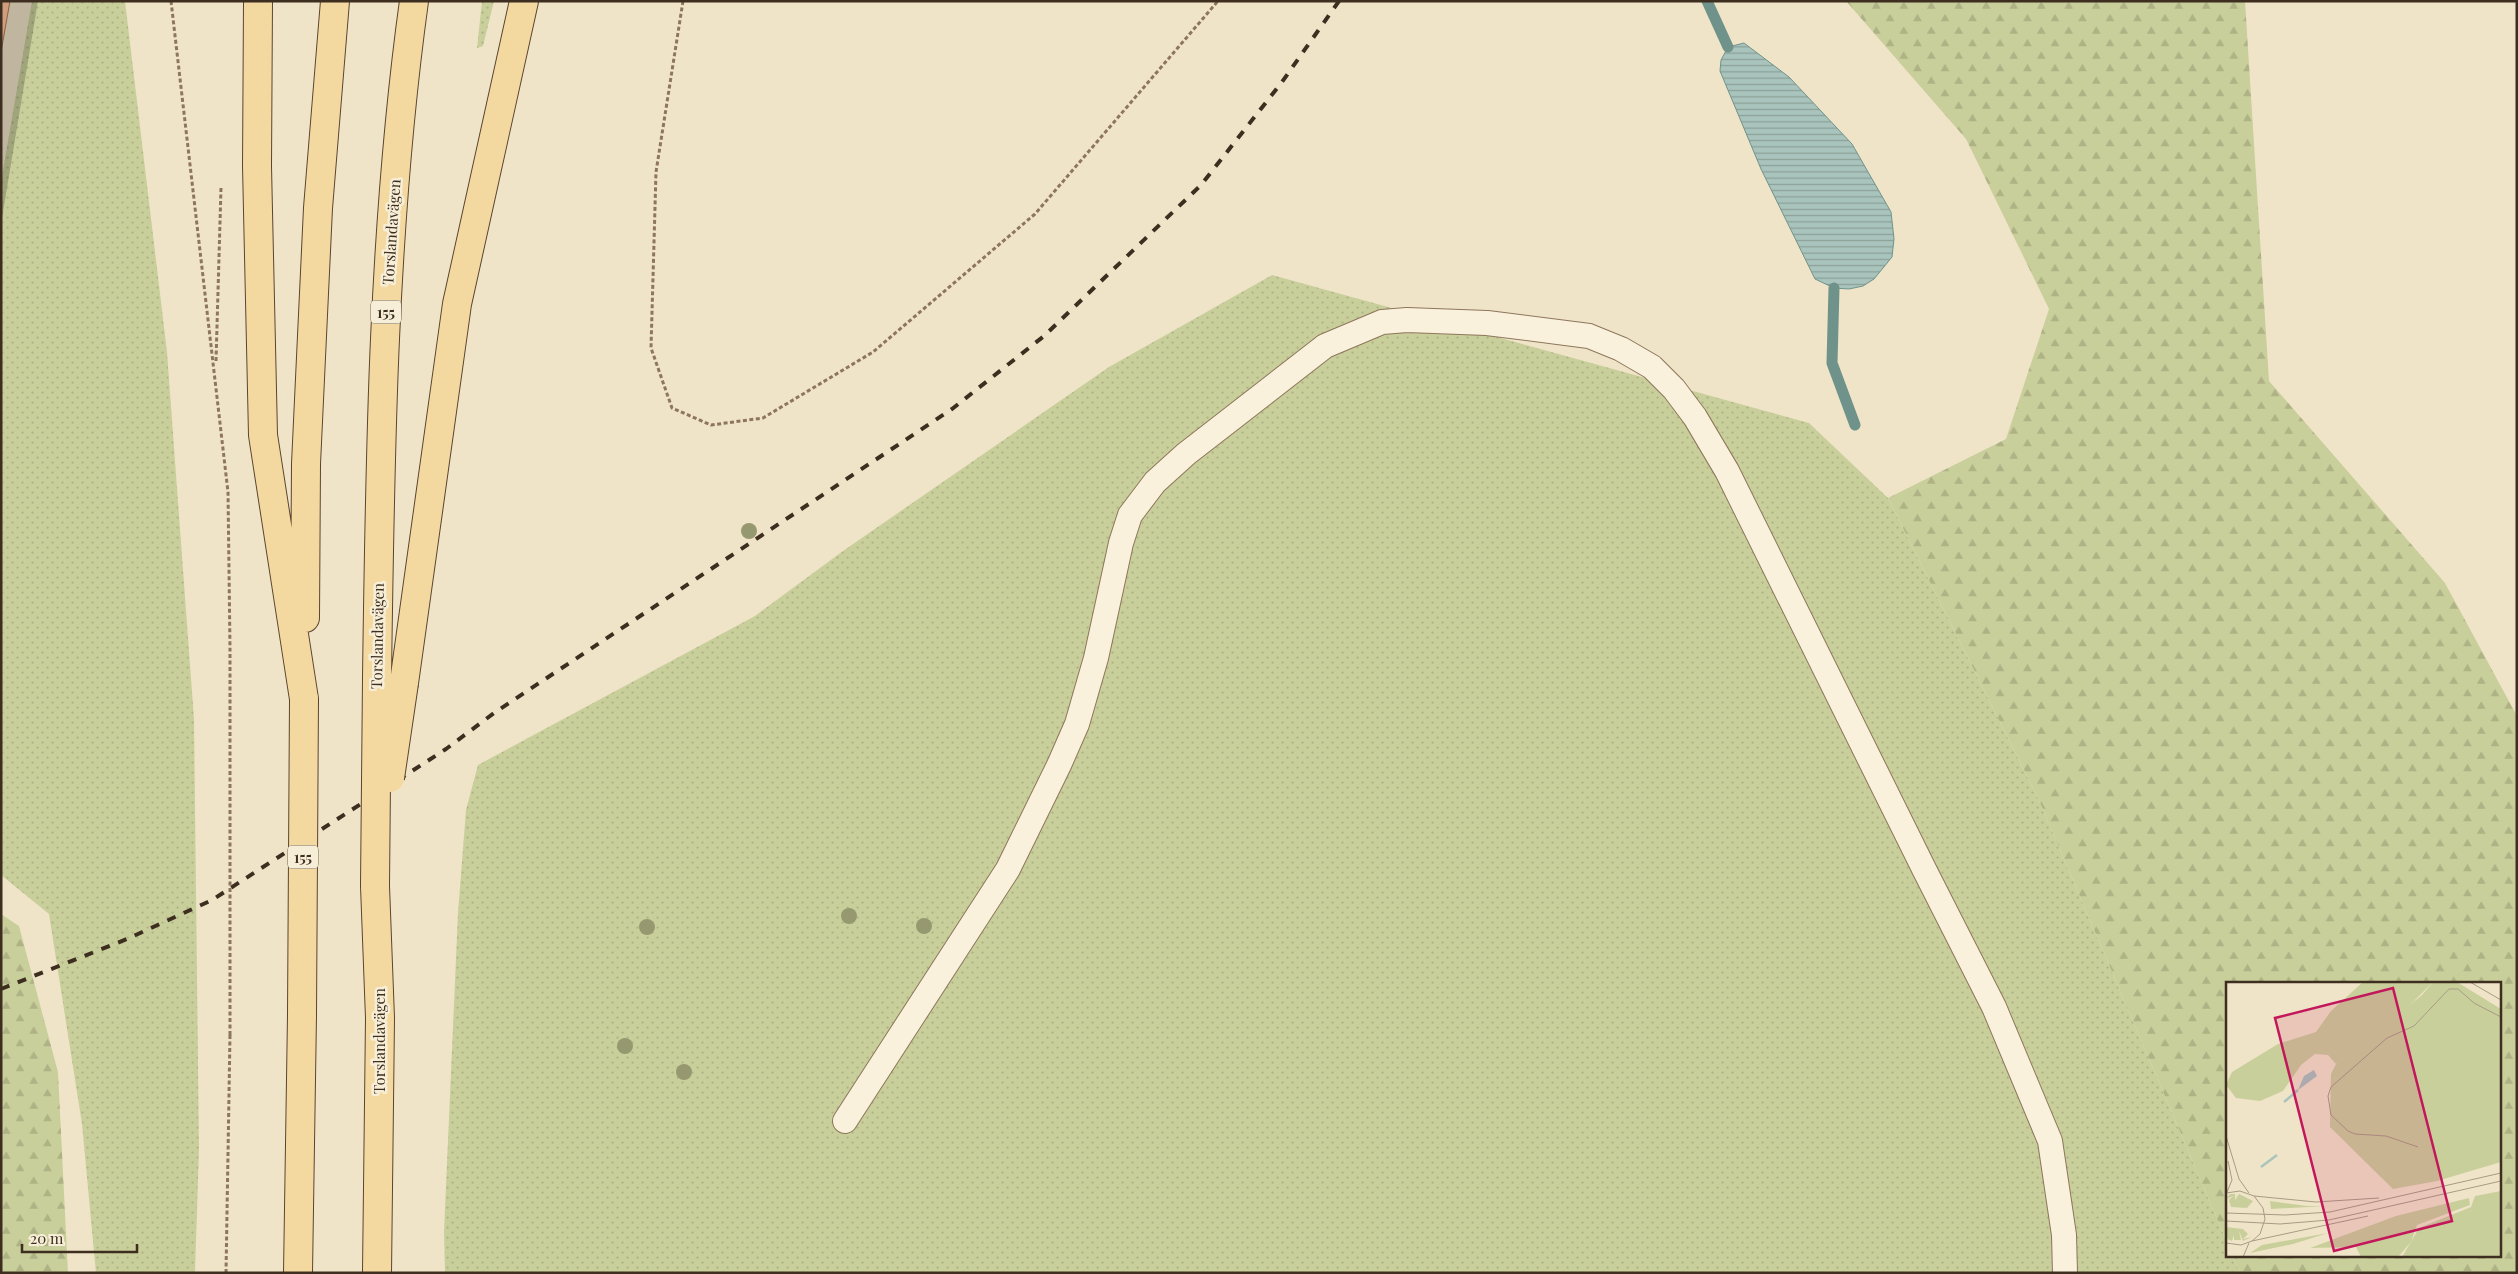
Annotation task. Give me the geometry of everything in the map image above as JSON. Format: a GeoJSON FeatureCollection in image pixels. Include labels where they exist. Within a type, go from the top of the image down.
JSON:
{"type":"FeatureCollection","features":[{"type":"Feature","properties":{"kind":"main road"},"geometry":{"type":"LineString","coordinates":[[258,1],[257,166],[263,435],[304,699]]}},
{"type":"Feature","properties":{"kind":"main road","name":"155"},"geometry":{"type":"LineString","coordinates":[[298,1273],[306,464],[318,208],[335,1]]}},
{"type":"Feature","properties":{"kind":"main road","name":"Torslandavägen"},"geometry":{"type":"LineString","coordinates":[[377,1273],[380,1018],[375,886],[379,468],[388,255],[406,59],[414,1]]}},
{"type":"Feature","properties":{"kind":"main road"},"geometry":{"type":"LineString","coordinates":[[375,886],[457,304],[524,1]]}},
{"type":"Feature","properties":{"kind":"lane"},"geometry":{"type":"LineString","coordinates":[[845,1121],[1008,869],[1033,821],[1077,724],[1096,658],[1121,543],[1130,515],[1155,482],[1186,454],[1262,393],[1325,346],[1353,332],[1382,322],[1407,320],[1487,323],[1553,330],[1589,336],[1621,349],[1652,367],[1674,389],[1695,417],[1727,471],[1924,869],[1952,921],[2025,1078],[2050,1141],[2063,1227],[2065,1273]]}},
{"type":"Feature","properties":{"kind":"path"},"geometry":{"type":"LineString","coordinates":[[171,1],[228,492],[230,1035],[226,1273]]}},
{"type":"Feature","properties":{"kind":"path"},"geometry":{"type":"LineString","coordinates":[[683,1],[656,172],[651,348],[672,408],[711,425],[764,418],[873,352],[1035,214],[1218,1]]}},
{"type":"Feature","properties":{"kind":"green space"},"geometry":{"type":"Polygon","coordinates":[[[32,1],[125,1],[167,352],[194,719],[199,1149],[195,1273],[96,1273],[82,1124],[49,914],[1,875],[1,182],[32,1]]]}},
{"type":"Feature","properties":{"kind":"green space"},"geometry":{"type":"Polygon","coordinates":[[[482,1],[494,1],[483,46],[477,48],[482,1]]]}},
{"type":"Feature","properties":{"kind":"green space"},"geometry":{"type":"Polygon","coordinates":[[[1846,1],[2245,1],[2269,381],[2445,583],[2517,716],[2517,1273],[2240,1273],[2232,1256],[2500,1256],[2500,982],[2226,982],[2226,1240],[2038,798],[1888,498],[2006,439],[2049,309],[1966,139],[1846,1]]]}},
{"type":"Feature","properties":{"kind":"green space"},"geometry":{"type":"Polygon","coordinates":[[[1272,275],[1809,423],[1888,498],[2038,798],[2226,1240],[2226,1256],[2232,1256],[2240,1273],[445,1273],[444,1232],[458,913],[466,810],[478,765],[755,616],[843,551],[1109,367],[1272,275]]]}},
{"type":"Feature","properties":{"kind":"green space"},"geometry":{"type":"Polygon","coordinates":[[[1,914],[19,926],[58,1072],[68,1273],[1,1273],[1,914]]]}},
{"type":"Feature","properties":{"kind":"water"},"geometry":{"type":"Polygon","coordinates":[[[1744,43],[1789,77],[1852,144],[1891,212],[1894,239],[1892,257],[1874,279],[1863,286],[1849,289],[1834,288],[1815,279],[1761,169],[1720,71],[1721,60],[1728,47],[1744,43]]]}},
{"type":"Feature","properties":{"kind":"building"},"geometry":{"type":"Polygon","coordinates":[[[1,1],[10,1],[1,52],[1,1]]]}},
{"type":"Feature","properties":{"kind":"waterway"},"geometry":{"type":"LineString","coordinates":[[1707,1],[1728,47]]}},
{"type":"Feature","properties":{"kind":"waterway"},"geometry":{"type":"LineString","coordinates":[[1834,288],[1832,363],[1855,425]]}},
{"type":"Feature","properties":{"kind":"railway"},"geometry":{"type":"LineString","coordinates":[[1,989],[127,939],[212,900],[446,749],[494,713],[952,409],[1044,336],[1201,185],[1282,82],[1339,1]]}}]}
